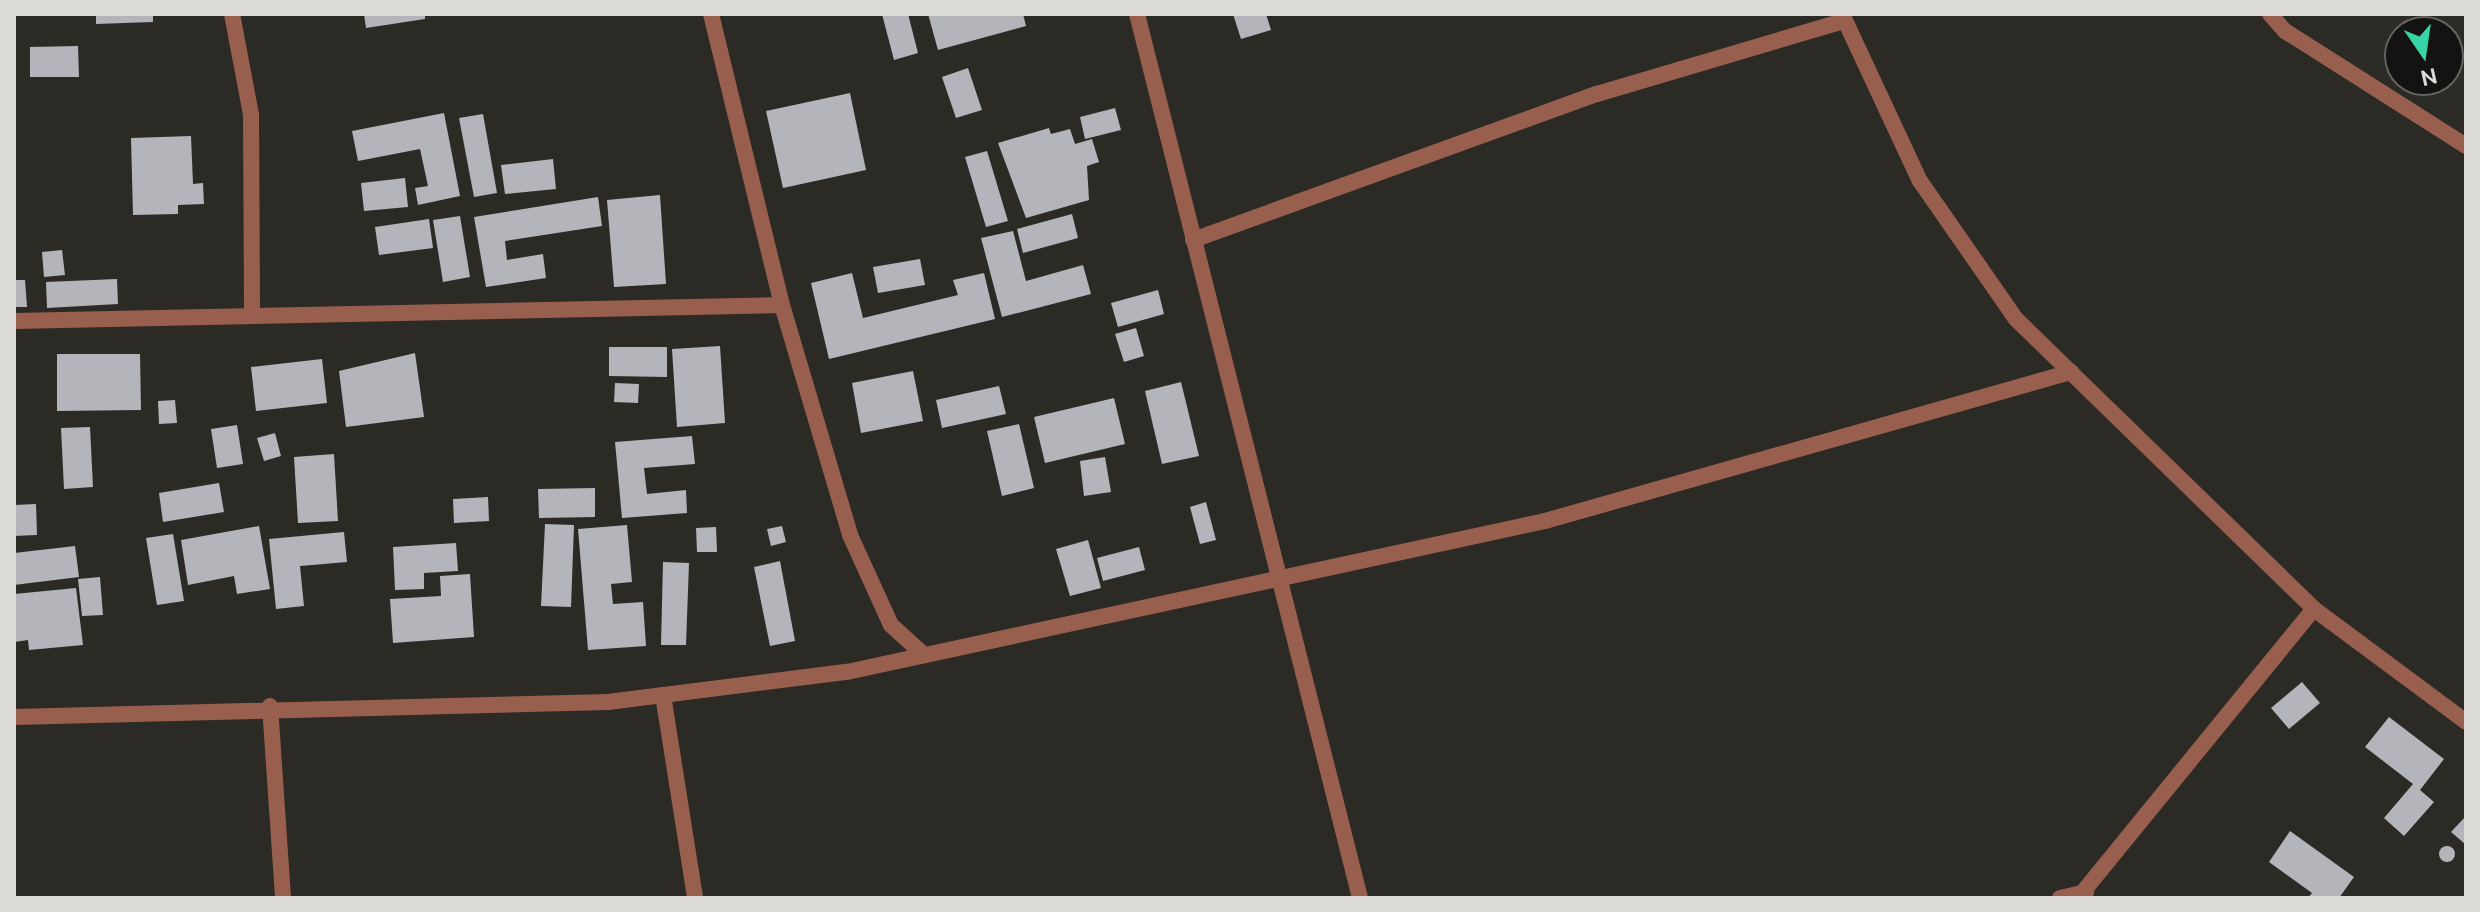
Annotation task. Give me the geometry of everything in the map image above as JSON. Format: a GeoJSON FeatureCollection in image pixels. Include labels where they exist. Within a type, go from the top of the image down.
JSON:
{"type":"FeatureCollection","features":[{"type":"Feature","properties":{"kind":"street"},"geometry":{"type":"LineString","coordinates":[[232,14],[251,115],[252,313]]}},
{"type":"Feature","properties":{"kind":"street"},"geometry":{"type":"LineString","coordinates":[[711,14],[782,305],[870,589],[891,625],[924,655]]}},
{"type":"Feature","properties":{"kind":"street"},"geometry":{"type":"LineString","coordinates":[[1137,14],[1360,898]]}},
{"type":"Feature","properties":{"kind":"street"},"geometry":{"type":"LineString","coordinates":[[2270,14],[2285,31],[2466,146]]}},
{"type":"Feature","properties":{"kind":"street"},"geometry":{"type":"LineString","coordinates":[[1193,240],[1597,94],[1843,17],[1920,181],[2016,319],[2314,609],[2466,722]]}},
{"type":"Feature","properties":{"kind":"street"},"geometry":{"type":"LineString","coordinates":[[14,321],[252,313],[782,305]]}},
{"type":"Feature","properties":{"kind":"street"},"geometry":{"type":"LineString","coordinates":[[14,717],[663,695],[924,655],[1277,576],[1545,521],[2071,372]]}},
{"type":"Feature","properties":{"kind":"street"},"geometry":{"type":"LineString","coordinates":[[2060,898],[2082,895],[2314,609]]}},
{"type":"Feature","properties":{"kind":"street"},"geometry":{"type":"LineString","coordinates":[[663,695],[695,898]]}},
{"type":"Feature","properties":{"kind":"street"},"geometry":{"type":"LineString","coordinates":[[270,706],[283,898]]}},
{"type":"Feature","properties":{"kind":"building"},"geometry":{"type":"Polygon","coordinates":[[[96,14],[153,14],[153,22],[96,24],[96,14]]]}},
{"type":"Feature","properties":{"kind":"building"},"geometry":{"type":"Polygon","coordinates":[[[364,14],[425,14],[425,19],[366,28],[364,14]]]}},
{"type":"Feature","properties":{"kind":"building"},"geometry":{"type":"Polygon","coordinates":[[[882,14],[908,14],[918,53],[894,60],[882,14]]]}},
{"type":"Feature","properties":{"kind":"building"},"geometry":{"type":"Polygon","coordinates":[[[928,14],[1023,14],[1026,26],[938,50],[928,14]]]}},
{"type":"Feature","properties":{"kind":"building"},"geometry":{"type":"Polygon","coordinates":[[[1233,14],[1266,14],[1271,30],[1241,39],[1233,14]]]}},
{"type":"Feature","properties":{"kind":"building"},"geometry":{"type":"Polygon","coordinates":[[[78,46],[79,77],[30,77],[30,47],[78,46]]]}},
{"type":"Feature","properties":{"kind":"building"},"geometry":{"type":"Polygon","coordinates":[[[968,68],[982,110],[956,118],[942,77],[968,68]]]}},
{"type":"Feature","properties":{"kind":"building"},"geometry":{"type":"Polygon","coordinates":[[[850,93],[866,170],[783,188],[766,111],[850,93]]]}},
{"type":"Feature","properties":{"kind":"building"},"geometry":{"type":"Polygon","coordinates":[[[1115,108],[1121,130],[1085,139],[1080,117],[1115,108]]]}},
{"type":"Feature","properties":{"kind":"building"},"geometry":{"type":"Polygon","coordinates":[[[444,113],[460,196],[418,205],[415,188],[428,186],[420,149],[358,161],[352,131],[444,113]]]}},
{"type":"Feature","properties":{"kind":"building"},"geometry":{"type":"Polygon","coordinates":[[[483,114],[497,193],[474,197],[459,118],[483,114]]]}},
{"type":"Feature","properties":{"kind":"building"},"geometry":{"type":"Polygon","coordinates":[[[1049,128],[1051,134],[1070,129],[1075,144],[1092,139],[1099,162],[1087,166],[1089,200],[1026,218],[998,143],[1049,128]]]}},
{"type":"Feature","properties":{"kind":"building"},"geometry":{"type":"Polygon","coordinates":[[[191,136],[193,184],[203,183],[204,204],[178,205],[178,214],[133,215],[131,138],[191,136]]]}},
{"type":"Feature","properties":{"kind":"building"},"geometry":{"type":"Polygon","coordinates":[[[987,151],[1008,221],[986,227],[965,157],[987,151]]]}},
{"type":"Feature","properties":{"kind":"building"},"geometry":{"type":"Polygon","coordinates":[[[553,159],[556,189],[505,194],[501,165],[553,159]]]}},
{"type":"Feature","properties":{"kind":"building"},"geometry":{"type":"Polygon","coordinates":[[[405,178],[408,207],[364,211],[361,183],[405,178]]]}},
{"type":"Feature","properties":{"kind":"building"},"geometry":{"type":"Polygon","coordinates":[[[660,195],[666,284],[614,287],[607,200],[660,195]]]}},
{"type":"Feature","properties":{"kind":"building"},"geometry":{"type":"Polygon","coordinates":[[[598,197],[602,226],[505,241],[507,260],[543,254],[546,278],[486,287],[474,217],[598,197]]]}},
{"type":"Feature","properties":{"kind":"building"},"geometry":{"type":"Polygon","coordinates":[[[1072,214],[1078,238],[1023,253],[1017,229],[1072,214]]]}},
{"type":"Feature","properties":{"kind":"building"},"geometry":{"type":"Polygon","coordinates":[[[460,216],[470,277],[443,282],[433,220],[460,216]]]}},
{"type":"Feature","properties":{"kind":"building"},"geometry":{"type":"Polygon","coordinates":[[[429,219],[433,248],[379,255],[375,227],[429,219]]]}},
{"type":"Feature","properties":{"kind":"building"},"geometry":{"type":"Polygon","coordinates":[[[1013,231],[1026,281],[1083,265],[1091,294],[1002,317],[981,238],[1013,231]]]}},
{"type":"Feature","properties":{"kind":"building"},"geometry":{"type":"Polygon","coordinates":[[[62,250],[65,275],[44,277],[42,252],[62,250]]]}},
{"type":"Feature","properties":{"kind":"building"},"geometry":{"type":"Polygon","coordinates":[[[920,259],[925,285],[878,293],[873,267],[920,259]]]}},
{"type":"Feature","properties":{"kind":"building"},"geometry":{"type":"Polygon","coordinates":[[[852,273],[863,318],[958,295],[953,280],[984,273],[995,319],[829,359],[811,283],[852,273]]]}},
{"type":"Feature","properties":{"kind":"building"},"geometry":{"type":"Polygon","coordinates":[[[117,279],[118,304],[47,308],[46,282],[117,279]]]}},
{"type":"Feature","properties":{"kind":"building"},"geometry":{"type":"Polygon","coordinates":[[[14,280],[25,280],[27,307],[14,307],[14,280]]]}},
{"type":"Feature","properties":{"kind":"building"},"geometry":{"type":"Polygon","coordinates":[[[1158,290],[1164,314],[1118,327],[1111,303],[1158,290]]]}},
{"type":"Feature","properties":{"kind":"building"},"geometry":{"type":"Polygon","coordinates":[[[1136,328],[1144,356],[1124,362],[1115,334],[1136,328]]]}},
{"type":"Feature","properties":{"kind":"building"},"geometry":{"type":"Polygon","coordinates":[[[720,346],[725,423],[677,427],[672,349],[720,346]]]}},
{"type":"Feature","properties":{"kind":"building"},"geometry":{"type":"Polygon","coordinates":[[[609,347],[667,347],[667,377],[609,376],[609,347]]]}},
{"type":"Feature","properties":{"kind":"building"},"geometry":{"type":"Polygon","coordinates":[[[415,353],[424,417],[346,427],[339,371],[415,353]]]}},
{"type":"Feature","properties":{"kind":"building"},"geometry":{"type":"Polygon","coordinates":[[[57,354],[140,354],[141,410],[57,411],[57,354]]]}},
{"type":"Feature","properties":{"kind":"building"},"geometry":{"type":"Polygon","coordinates":[[[322,359],[327,403],[256,411],[251,367],[322,359]]]}},
{"type":"Feature","properties":{"kind":"building"},"geometry":{"type":"Polygon","coordinates":[[[913,371],[923,421],[861,433],[852,383],[913,371]]]}},
{"type":"Feature","properties":{"kind":"building"},"geometry":{"type":"Polygon","coordinates":[[[1181,382],[1199,456],[1162,464],[1145,391],[1181,382]]]}},
{"type":"Feature","properties":{"kind":"building"},"geometry":{"type":"Polygon","coordinates":[[[615,383],[639,384],[638,403],[614,402],[615,383]]]}},
{"type":"Feature","properties":{"kind":"building"},"geometry":{"type":"Polygon","coordinates":[[[999,386],[1006,414],[942,428],[936,400],[999,386]]]}},
{"type":"Feature","properties":{"kind":"building"},"geometry":{"type":"Polygon","coordinates":[[[1114,398],[1125,444],[1045,463],[1034,417],[1114,398]]]}},
{"type":"Feature","properties":{"kind":"building"},"geometry":{"type":"Polygon","coordinates":[[[175,400],[177,423],[159,424],[158,401],[175,400]]]}},
{"type":"Feature","properties":{"kind":"building"},"geometry":{"type":"Polygon","coordinates":[[[1019,424],[1034,488],[1002,496],[987,431],[1019,424]]]}},
{"type":"Feature","properties":{"kind":"building"},"geometry":{"type":"Polygon","coordinates":[[[237,425],[243,464],[217,468],[211,429],[237,425]]]}},
{"type":"Feature","properties":{"kind":"building"},"geometry":{"type":"Polygon","coordinates":[[[90,427],[93,487],[64,489],[61,428],[90,427]]]}},
{"type":"Feature","properties":{"kind":"building"},"geometry":{"type":"Polygon","coordinates":[[[275,433],[281,456],[264,461],[257,438],[275,433]]]}},
{"type":"Feature","properties":{"kind":"building"},"geometry":{"type":"Polygon","coordinates":[[[692,436],[695,464],[644,468],[647,494],[686,490],[687,513],[622,518],[615,442],[692,436]]]}},
{"type":"Feature","properties":{"kind":"building"},"geometry":{"type":"Polygon","coordinates":[[[334,454],[338,521],[298,523],[294,457],[334,454]]]}},
{"type":"Feature","properties":{"kind":"building"},"geometry":{"type":"Polygon","coordinates":[[[1105,457],[1111,492],[1084,496],[1080,461],[1105,457]]]}},
{"type":"Feature","properties":{"kind":"building"},"geometry":{"type":"Polygon","coordinates":[[[219,483],[224,512],[163,522],[159,493],[219,483]]]}},
{"type":"Feature","properties":{"kind":"building"},"geometry":{"type":"Polygon","coordinates":[[[595,488],[595,517],[539,518],[538,489],[595,488]]]}},
{"type":"Feature","properties":{"kind":"building"},"geometry":{"type":"Polygon","coordinates":[[[488,497],[489,521],[454,523],[453,499],[488,497]]]}},
{"type":"Feature","properties":{"kind":"building"},"geometry":{"type":"Polygon","coordinates":[[[1206,502],[1216,540],[1200,544],[1190,507],[1206,502]]]}},
{"type":"Feature","properties":{"kind":"building"},"geometry":{"type":"Polygon","coordinates":[[[36,504],[37,535],[14,536],[14,505],[36,504]]]}},
{"type":"Feature","properties":{"kind":"building"},"geometry":{"type":"Polygon","coordinates":[[[545,524],[574,525],[571,607],[541,606],[545,524]]]}},
{"type":"Feature","properties":{"kind":"building"},"geometry":{"type":"Polygon","coordinates":[[[627,525],[632,582],[611,584],[613,604],[643,602],[646,646],[588,650],[578,529],[627,525]]]}},
{"type":"Feature","properties":{"kind":"building"},"geometry":{"type":"Polygon","coordinates":[[[259,526],[270,589],[237,594],[234,576],[188,585],[181,540],[259,526]]]}},
{"type":"Feature","properties":{"kind":"building"},"geometry":{"type":"Polygon","coordinates":[[[782,526],[786,542],[771,546],[767,529],[782,526]]]}},
{"type":"Feature","properties":{"kind":"building"},"geometry":{"type":"Polygon","coordinates":[[[716,527],[717,552],[697,552],[696,528],[716,527]]]}},
{"type":"Feature","properties":{"kind":"building"},"geometry":{"type":"Polygon","coordinates":[[[344,532],[347,562],[300,566],[304,606],[276,609],[269,539],[344,532]]]}},
{"type":"Feature","properties":{"kind":"building"},"geometry":{"type":"Polygon","coordinates":[[[173,534],[184,601],[157,605],[146,538],[173,534]]]}},
{"type":"Feature","properties":{"kind":"building"},"geometry":{"type":"Polygon","coordinates":[[[1088,540],[1101,588],[1070,596],[1056,549],[1088,540]]]}},
{"type":"Feature","properties":{"kind":"building"},"geometry":{"type":"Polygon","coordinates":[[[456,543],[458,571],[424,573],[424,589],[395,590],[393,547],[456,543]]]}},
{"type":"Feature","properties":{"kind":"building"},"geometry":{"type":"Polygon","coordinates":[[[75,546],[79,577],[14,585],[14,553],[75,546]]]}},
{"type":"Feature","properties":{"kind":"building"},"geometry":{"type":"Polygon","coordinates":[[[1139,547],[1145,570],[1103,581],[1097,558],[1139,547]]]}},
{"type":"Feature","properties":{"kind":"building"},"geometry":{"type":"Polygon","coordinates":[[[780,561],[795,641],[770,646],[754,567],[780,561]]]}},
{"type":"Feature","properties":{"kind":"building"},"geometry":{"type":"Polygon","coordinates":[[[663,562],[689,563],[686,645],[661,645],[663,562]]]}},
{"type":"Feature","properties":{"kind":"building"},"geometry":{"type":"Polygon","coordinates":[[[470,574],[474,637],[393,643],[390,599],[441,596],[440,576],[470,574]]]}},
{"type":"Feature","properties":{"kind":"building"},"geometry":{"type":"Polygon","coordinates":[[[100,577],[103,615],[82,616],[78,579],[100,577]]]}},
{"type":"Feature","properties":{"kind":"building"},"geometry":{"type":"Polygon","coordinates":[[[76,588],[83,645],[29,650],[28,640],[14,642],[14,594],[76,588]]]}},
{"type":"Feature","properties":{"kind":"building"},"geometry":{"type":"Polygon","coordinates":[[[2302,682],[2320,703],[2289,729],[2271,708],[2302,682]]]}},
{"type":"Feature","properties":{"kind":"building"},"geometry":{"type":"Polygon","coordinates":[[[2389,717],[2444,759],[2420,790],[2434,802],[2404,836],[2384,818],[2413,784],[2365,747],[2389,717]]]}},
{"type":"Feature","properties":{"kind":"building"},"geometry":{"type":"Polygon","coordinates":[[[2466,816],[2466,843],[2465,844],[2451,832],[2466,816]]]}},
{"type":"Feature","properties":{"kind":"building"},"geometry":{"type":"Polygon","coordinates":[[[2290,831],[2354,877],[2339,898],[2308,898],[2312,893],[2269,862],[2290,831]]]}},
{"type":"Feature","properties":{"kind":"building"},"geometry":{"type":"Polygon","coordinates":[[[2447,846],[2453,848],[2453,860],[2447,862],[2441,860],[2439,854],[2441,848],[2447,846]]]}}]}
